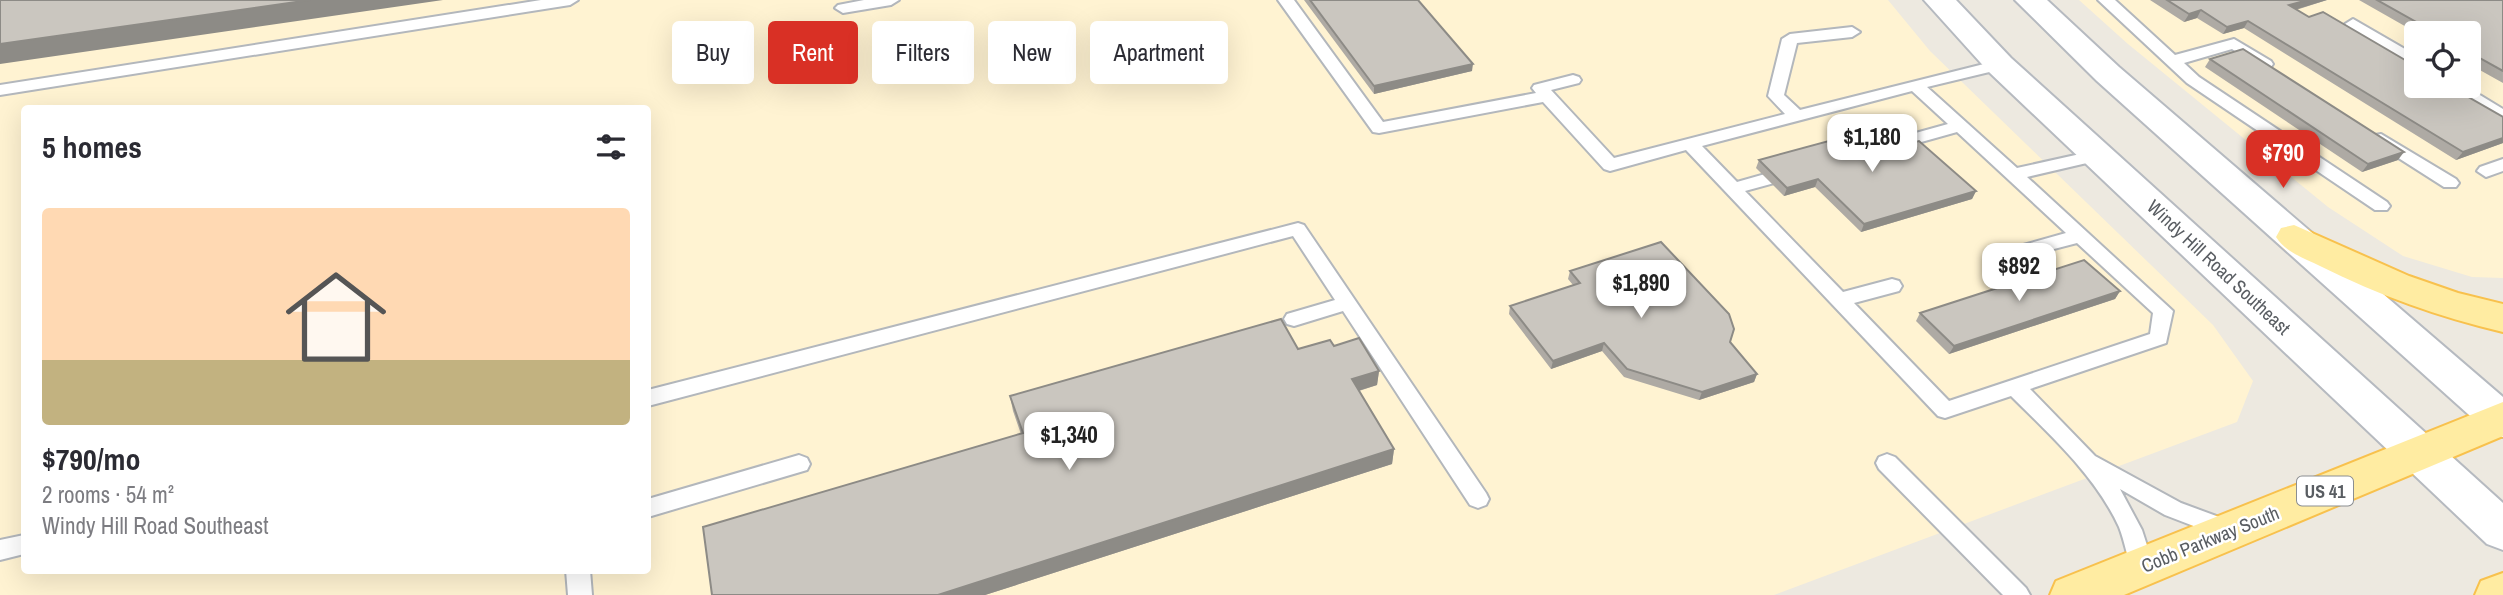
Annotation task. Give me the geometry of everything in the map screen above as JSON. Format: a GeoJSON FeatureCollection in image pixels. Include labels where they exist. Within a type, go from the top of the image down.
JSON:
{"type":"FeatureCollection","features":[{"type":"Feature","properties":{"kind":"main road","name":"Windy Hill Road Southeast"},"geometry":{"type":"LineString","coordinates":[[1939,0],[2000,65],[2503,531]]}},
{"type":"Feature","properties":{"kind":"main road"},"geometry":{"type":"LineString","coordinates":[[2030,0],[2108,74],[2502,420]]}},
{"type":"Feature","properties":{"kind":"main road"},"geometry":{"type":"LineString","coordinates":[[2294,237],[2385,283],[2427,298],[2503,318]]}},
{"type":"Feature","properties":{"kind":"main road","name":"Cobb Parkway South"},"geometry":{"type":"LineString","coordinates":[[2073,595],[2502,420]]}},
{"type":"Feature","properties":{"kind":"main road"},"geometry":{"type":"LineString","coordinates":[[2498,595],[2503,593]]}},
{"type":"Feature","properties":{"kind":"lane"},"geometry":{"type":"LineString","coordinates":[[0,90],[570,0]]}},
{"type":"Feature","properties":{"kind":"lane"},"geometry":{"type":"LineString","coordinates":[[843,8],[891,0]]}},
{"type":"Feature","properties":{"kind":"lane"},"geometry":{"type":"LineString","coordinates":[[1286,0],[1379,128],[1547,96]]}},
{"type":"Feature","properties":{"kind":"lane"},"geometry":{"type":"LineString","coordinates":[[2106,0],[2193,80],[2381,206]]}},
{"type":"Feature","properties":{"kind":"lane"},"geometry":{"type":"LineString","coordinates":[[2353,24],[2404,55]]}},
{"type":"Feature","properties":{"kind":"lane"},"geometry":{"type":"LineString","coordinates":[[1796,116],[1776,96],[1790,39],[1852,33]]}},
{"type":"Feature","properties":{"kind":"lane"},"geometry":{"type":"LineString","coordinates":[[2173,61],[2234,44],[2279,73]]}},
{"type":"Feature","properties":{"kind":"lane"},"geometry":{"type":"LineString","coordinates":[[1573,80],[1540,88],[1610,165],[2000,65]]}},
{"type":"Feature","properties":{"kind":"lane"},"geometry":{"type":"LineString","coordinates":[[1689,144],[1945,410],[2159,338],[2163,311],[1915,85]]}},
{"type":"Feature","properties":{"kind":"lane"},"geometry":{"type":"LineString","coordinates":[[2474,98],[2503,116]]}},
{"type":"Feature","properties":{"kind":"lane"},"geometry":{"type":"LineString","coordinates":[[1882,148],[1960,126]]}},
{"type":"Feature","properties":{"kind":"lane"},"geometry":{"type":"LineString","coordinates":[[2370,132],[2450,183]]}},
{"type":"Feature","properties":{"kind":"lane"},"geometry":{"type":"LineString","coordinates":[[2013,175],[2098,155]]}},
{"type":"Feature","properties":{"kind":"lane"},"geometry":{"type":"LineString","coordinates":[[2486,171],[2503,165]]}},
{"type":"Feature","properties":{"kind":"lane"},"geometry":{"type":"LineString","coordinates":[[1732,189],[1798,171]]}},
{"type":"Feature","properties":{"kind":"lane"},"geometry":{"type":"LineString","coordinates":[[651,397],[1298,229],[1478,499]]}},
{"type":"Feature","properties":{"kind":"lane"},"geometry":{"type":"LineString","coordinates":[[2023,251],[2080,236]]}},
{"type":"Feature","properties":{"kind":"lane"},"geometry":{"type":"LineString","coordinates":[[1839,300],[1892,286]]}},
{"type":"Feature","properties":{"kind":"lane"},"geometry":{"type":"LineString","coordinates":[[1293,319],[1348,303]]}},
{"type":"Feature","properties":{"kind":"lane"},"geometry":{"type":"LineString","coordinates":[[2014,386],[2088,460],[2114,497],[2130,527],[2142,567]]}},
{"type":"Feature","properties":{"kind":"lane"},"geometry":{"type":"LineString","coordinates":[[2088,460],[2173,509],[2231,531]]}},
{"type":"Feature","properties":{"kind":"lane"},"geometry":{"type":"LineString","coordinates":[[1887,463],[2018,595]]}},
{"type":"Feature","properties":{"kind":"lane"},"geometry":{"type":"LineString","coordinates":[[651,507],[799,464]]}},
{"type":"Feature","properties":{"kind":"lane"},"geometry":{"type":"LineString","coordinates":[[0,550],[21,546]]}},
{"type":"Feature","properties":{"kind":"lane"},"geometry":{"type":"LineString","coordinates":[[578,574],[580,595]]}},
{"type":"Feature","properties":{"kind":"shaded area"},"geometry":{"type":"Polygon","coordinates":[[[0,0],[1888,0],[1930,51],[2213,325],[2253,381],[2237,422],[1774,595],[0,595],[0,0]]]}},
{"type":"Feature","properties":{"kind":"shaded area"},"geometry":{"type":"Polygon","coordinates":[[[2079,0],[2503,0],[2503,278],[2472,277],[2403,256],[2328,207],[2128,44],[2079,0]]]}},
{"type":"Feature","properties":{"kind":"building"},"geometry":{"type":"Polygon","coordinates":[[[0,0],[310,0],[0,44],[0,0]]]}},
{"type":"Feature","properties":{"kind":"building"},"geometry":{"type":"Polygon","coordinates":[[[1310,0],[1418,0],[1473,64],[1374,86],[1310,0]]]}},
{"type":"Feature","properties":{"kind":"building"},"geometry":{"type":"Polygon","coordinates":[[[2167,0],[2308,0],[2289,5],[2309,17],[2323,12],[2404,59],[2404,98],[2470,98],[2503,117],[2503,138],[2463,152],[2248,21],[2227,27],[2201,10],[2189,14],[2167,0]]]}},
{"type":"Feature","properties":{"kind":"building"},"geometry":{"type":"Polygon","coordinates":[[[2377,0],[2503,0],[2503,71],[2481,59],[2481,21],[2415,21],[2377,0]]]}},
{"type":"Feature","properties":{"kind":"building"},"geometry":{"type":"Polygon","coordinates":[[[2243,49],[2404,152],[2368,164],[2210,59],[2243,49]]]}},
{"type":"Feature","properties":{"kind":"building"},"geometry":{"type":"Polygon","coordinates":[[[1873,129],[1894,148],[1919,141],[1976,191],[1864,224],[1818,179],[1787,188],[1759,160],[1873,129]]]}},
{"type":"Feature","properties":{"kind":"building"},"geometry":{"type":"Polygon","coordinates":[[[1661,242],[1729,314],[1734,329],[1730,342],[1757,374],[1702,392],[1627,369],[1604,343],[1553,361],[1510,306],[1580,283],[1570,271],[1661,242]]]}},
{"type":"Feature","properties":{"kind":"building"},"geometry":{"type":"Polygon","coordinates":[[[2084,260],[2120,291],[1954,346],[1920,313],[2084,260]]]}},
{"type":"Feature","properties":{"kind":"building"},"geometry":{"type":"Polygon","coordinates":[[[1281,319],[1298,349],[1330,340],[1334,346],[1359,338],[1379,371],[1352,379],[1394,449],[938,595],[712,595],[703,527],[1023,433],[1010,396],[1281,319]]]}}]}
